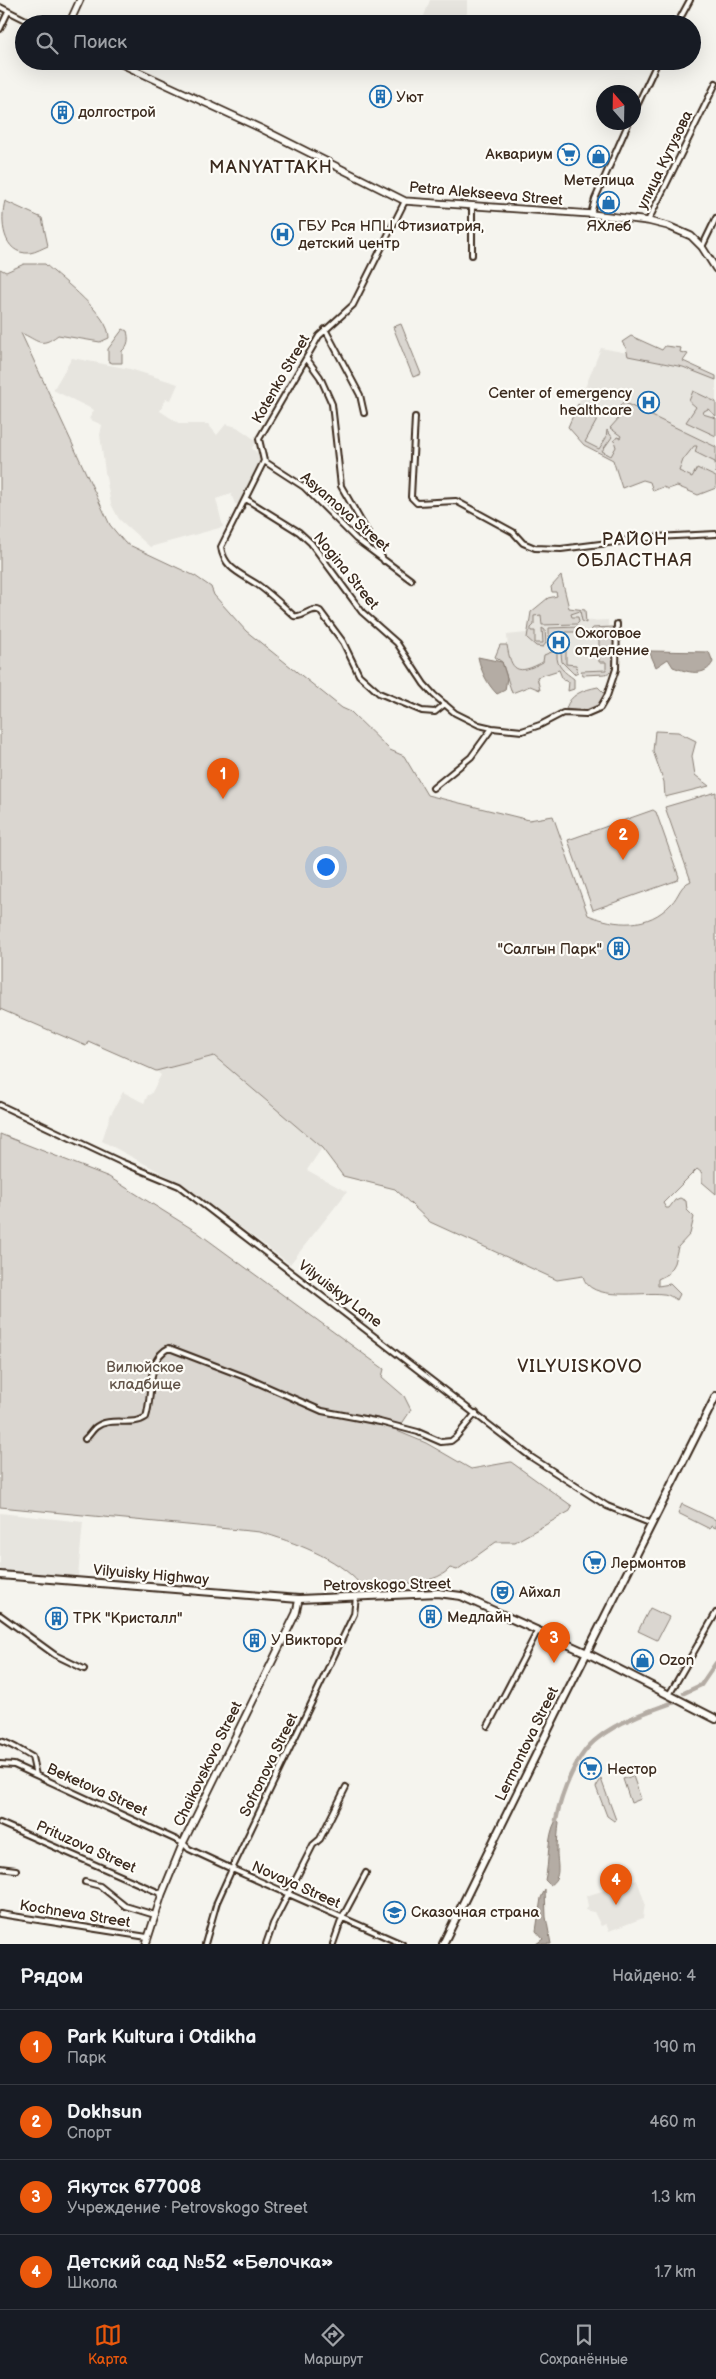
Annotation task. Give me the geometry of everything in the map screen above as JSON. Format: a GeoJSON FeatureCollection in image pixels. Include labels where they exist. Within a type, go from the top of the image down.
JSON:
{"type":"FeatureCollection","features":[{"type":"Feature","properties":{"kind":"main road","name":"Lermontova Street"},"geometry":{"type":"LineString","coordinates":[[444,1944],[716,1396]]}},
{"type":"Feature","properties":{"kind":"main road","name":"Vilyuisky Highway"},"geometry":{"type":"LineString","coordinates":[[0,1575],[299,1599]]}},
{"type":"Feature","properties":{"kind":"main road","name":"Petrovskogo Street"},"geometry":{"type":"LineString","coordinates":[[299,1599],[449,1594],[473,1600],[587,1653],[716,1719]]}},
{"type":"Feature","properties":{"kind":"street"},"geometry":{"type":"LineString","coordinates":[[73,15],[80,0]]}},
{"type":"Feature","properties":{"kind":"street"},"geometry":{"type":"LineString","coordinates":[[682,15],[690,0]]}},
{"type":"Feature","properties":{"kind":"street"},"geometry":{"type":"LineString","coordinates":[[0,7],[15,15]]}},
{"type":"Feature","properties":{"kind":"street"},"geometry":{"type":"LineString","coordinates":[[0,29],[8,12]]}},
{"type":"Feature","properties":{"kind":"street","name":"Petra Alekseeva Street"},"geometry":{"type":"LineString","coordinates":[[134,70],[260,128],[330,166],[404,201],[591,214],[648,221],[683,232],[702,247],[716,269]]}},
{"type":"Feature","properties":{"kind":"street"},"geometry":{"type":"LineString","coordinates":[[641,97],[654,70]]}},
{"type":"Feature","properties":{"kind":"street","name":"улица Кутузова"},"geometry":{"type":"LineString","coordinates":[[648,221],[716,82]]}},
{"type":"Feature","properties":{"kind":"street"},"geometry":{"type":"LineString","coordinates":[[591,214],[595,199],[625,130]]}},
{"type":"Feature","properties":{"kind":"street","name":"Kotenko Street"},"geometry":{"type":"LineString","coordinates":[[264,461],[259,439],[319,336],[353,305],[404,201]]}},
{"type":"Feature","properties":{"kind":"street"},"geometry":{"type":"LineString","coordinates":[[472,207],[472,255]]}},
{"type":"Feature","properties":{"kind":"street"},"geometry":{"type":"LineString","coordinates":[[702,247],[716,218]]}},
{"type":"Feature","properties":{"kind":"street"},"geometry":{"type":"LineString","coordinates":[[325,329],[360,395],[364,413]]}},
{"type":"Feature","properties":{"kind":"street"},"geometry":{"type":"LineString","coordinates":[[307,359],[320,377],[332,404],[341,486],[384,561]]}},
{"type":"Feature","properties":{"kind":"street"},"geometry":{"type":"LineString","coordinates":[[416,417],[411,497],[417,503],[456,501],[512,532],[523,543],[535,548],[561,549],[654,537],[716,534]]}},
{"type":"Feature","properties":{"kind":"street"},"geometry":{"type":"LineString","coordinates":[[264,461],[221,547],[224,559],[229,567],[259,585],[294,616],[300,617],[314,609],[320,611],[343,642],[359,675],[379,693],[422,711],[435,712],[445,704]]}},
{"type":"Feature","properties":{"kind":"street","name":"Asyamova Street"},"geometry":{"type":"LineString","coordinates":[[264,461],[304,487],[356,539],[411,580]]}},
{"type":"Feature","properties":{"kind":"street","name":"Nogina Street"},"geometry":{"type":"LineString","coordinates":[[246,499],[299,532],[311,543],[362,612],[397,643],[424,684],[445,704],[468,720],[492,728],[522,731],[540,725],[563,713],[586,714],[600,708],[607,696],[616,668],[617,624]]}},
{"type":"Feature","properties":{"kind":"street"},"geometry":{"type":"LineString","coordinates":[[433,788],[471,757],[492,728]]}},
{"type":"Feature","properties":{"kind":"street","name":"Vilyuiskyy Lane"},"geometry":{"type":"LineString","coordinates":[[0,1105],[121,1162],[179,1186],[567,1482],[607,1506],[652,1524]]}},
{"type":"Feature","properties":{"kind":"street"},"geometry":{"type":"LineString","coordinates":[[85,1439],[96,1427],[104,1423],[140,1421],[146,1417],[155,1362],[162,1351],[169,1348],[246,1377],[322,1411],[380,1422],[418,1432],[441,1442],[450,1441],[456,1437],[476,1413]]}},
{"type":"Feature","properties":{"kind":"street","name":"Sofronova Street"},"geometry":{"type":"LineString","coordinates":[[205,1944],[217,1902],[354,1614],[356,1597]]}},
{"type":"Feature","properties":{"kind":"street","name":"Chaikovskovo Street"},"geometry":{"type":"LineString","coordinates":[[146,1944],[162,1894],[183,1843],[296,1613],[299,1599]]}},
{"type":"Feature","properties":{"kind":"street"},"geometry":{"type":"LineString","coordinates":[[669,1695],[716,1613]]}},
{"type":"Feature","properties":{"kind":"street"},"geometry":{"type":"LineString","coordinates":[[0,1615],[55,1655],[84,1669]]}},
{"type":"Feature","properties":{"kind":"street"},"geometry":{"type":"LineString","coordinates":[[488,1726],[538,1630]]}},
{"type":"Feature","properties":{"kind":"street"},"geometry":{"type":"LineString","coordinates":[[0,1741],[14,1746],[22,1753],[32,1757],[36,1775]]}},
{"type":"Feature","properties":{"kind":"street","name":"Beketova Street"},"geometry":{"type":"LineString","coordinates":[[0,1764],[14,1765],[183,1843]]}},
{"type":"Feature","properties":{"kind":"street"},"geometry":{"type":"LineString","coordinates":[[266,1944],[273,1924],[313,1845],[320,1838],[346,1787]]}},
{"type":"Feature","properties":{"kind":"street","name":"Prituzova Street"},"geometry":{"type":"LineString","coordinates":[[0,1823],[162,1894]]}},
{"type":"Feature","properties":{"kind":"street","name":"Novaya Street"},"geometry":{"type":"LineString","coordinates":[[183,1843],[189,1849],[288,1895],[402,1944]]}},
{"type":"Feature","properties":{"kind":"street"},"geometry":{"type":"LineString","coordinates":[[0,1868],[16,1870]]}},
{"type":"Feature","properties":{"kind":"street"},"geometry":{"type":"LineString","coordinates":[[334,1944],[342,1918],[366,1873]]}},
{"type":"Feature","properties":{"kind":"street"},"geometry":{"type":"LineString","coordinates":[[85,1882],[100,1886],[126,1906],[155,1915]]}},
{"type":"Feature","properties":{"kind":"street","name":"Kochneva Street"},"geometry":{"type":"LineString","coordinates":[[0,1914],[147,1937]]}},
{"type":"Feature","properties":{"kind":"shaded area"},"geometry":{"type":"Polygon","coordinates":[[[430,0],[467,0],[466,15],[424,15],[430,0]]]}},
{"type":"Feature","properties":{"kind":"shaded area","name":"Center of emergency healthcare"},"geometry":{"type":"Polygon","coordinates":[[[601,348],[686,364],[716,377],[716,485],[699,494],[584,444],[569,427],[601,348]]]}},
{"type":"Feature","properties":{"kind":"shaded area"},"geometry":{"type":"Polygon","coordinates":[[[72,358],[130,369],[178,384],[171,400],[166,399],[160,411],[180,424],[208,424],[217,435],[226,424],[237,427],[257,441],[252,448],[257,453],[259,448],[261,460],[242,504],[235,504],[231,494],[216,499],[223,527],[150,547],[119,519],[111,504],[105,472],[100,435],[102,425],[89,419],[94,410],[53,390],[72,358]]]}},
{"type":"Feature","properties":{"kind":"shaded area","name":"Ожоговое отделение"},"geometry":{"type":"Polygon","coordinates":[[[531,611],[584,611],[585,621],[608,620],[613,671],[512,669],[509,666],[507,635],[526,633],[531,628],[531,611]]]}},
{"type":"Feature","properties":{"kind":"shaded area"},"geometry":{"type":"Polygon","coordinates":[[[649,651],[709,652],[713,662],[710,667],[701,672],[690,672],[673,667],[668,659],[656,667],[649,651]]]}},
{"type":"Feature","properties":{"kind":"shaded area"},"geometry":{"type":"Polygon","coordinates":[[[478,657],[502,662],[507,678],[505,690],[497,694],[493,690],[485,677],[478,657]]]}},
{"type":"Feature","properties":{"kind":"shaded area"},"geometry":{"type":"Polygon","coordinates":[[[214,1056],[322,1148],[307,1170],[347,1192],[290,1264],[184,1185],[102,1141],[110,1116],[123,1092],[144,1103],[161,1075],[156,1071],[214,1056]]]}},
{"type":"Feature","properties":{"kind":"shaded area"},"geometry":{"type":"Polygon","coordinates":[[[0,1513],[83,1522],[78,1576],[0,1570],[0,1513]]]}},
{"type":"Feature","properties":{"kind":"shaded area"},"geometry":{"type":"Polygon","coordinates":[[[556,1820],[559,1822],[558,1870],[554,1882],[550,1885],[545,1880],[549,1842],[556,1820]]]}},
{"type":"Feature","properties":{"kind":"shaded area"},"geometry":{"type":"Polygon","coordinates":[[[637,1880],[645,1903],[643,1918],[609,1931],[606,1924],[601,1926],[594,1912],[586,1910],[588,1906],[586,1896],[637,1880]]]}},
{"type":"Feature","properties":{"kind":"shaded area"},"geometry":{"type":"Polygon","coordinates":[[[545,1889],[546,1917],[551,1944],[536,1944],[543,1939],[536,1931],[541,1898],[545,1889]]]}},
{"type":"Feature","properties":{"kind":"green space"},"geometry":{"type":"Polygon","coordinates":[[[5,201],[42,218],[48,246],[30,253],[21,252],[8,242],[3,226],[5,201]]]}},
{"type":"Feature","properties":{"kind":"green space"},"geometry":{"type":"Polygon","coordinates":[[[24,264],[45,264],[84,298],[102,319],[107,329],[109,338],[100,342],[58,335],[47,342],[39,342],[21,333],[110,525],[125,543],[195,576],[211,587],[214,595],[246,631],[342,708],[351,712],[390,750],[404,756],[427,795],[529,820],[553,816],[588,915],[599,919],[631,923],[652,918],[662,912],[674,901],[684,885],[691,881],[665,807],[716,792],[716,1194],[702,1182],[702,1173],[697,1169],[663,1203],[666,1208],[669,1208],[675,1200],[680,1198],[686,1201],[687,1210],[694,1217],[690,1234],[678,1247],[674,1263],[668,1274],[658,1279],[658,1286],[670,1284],[680,1294],[677,1300],[665,1294],[606,1293],[595,1290],[587,1284],[583,1276],[557,1280],[430,1222],[395,1189],[343,1176],[322,1148],[214,1056],[156,1071],[88,1041],[86,1046],[0,1009],[0,269],[6,272],[24,264]]]}},
{"type":"Feature","properties":{"kind":"green space"},"geometry":{"type":"Polygon","coordinates":[[[401,324],[421,374],[413,377],[393,327],[401,324]]]}},
{"type":"Feature","properties":{"kind":"green space"},"geometry":{"type":"Polygon","coordinates":[[[123,329],[127,331],[128,339],[122,351],[122,363],[112,363],[108,361],[108,349],[123,329]]]}},
{"type":"Feature","properties":{"kind":"green space"},"geometry":{"type":"Polygon","coordinates":[[[631,336],[662,350],[665,346],[681,348],[680,352],[688,354],[683,361],[716,376],[716,380],[683,367],[628,356],[622,342],[631,336]]]}},
{"type":"Feature","properties":{"kind":"green space"},"geometry":{"type":"Polygon","coordinates":[[[693,391],[716,402],[716,416],[708,409],[703,414],[716,418],[716,436],[686,422],[696,407],[689,401],[693,391]]]}},
{"type":"Feature","properties":{"kind":"green space"},"geometry":{"type":"Polygon","coordinates":[[[623,402],[716,447],[716,473],[715,462],[695,452],[697,446],[694,446],[683,460],[679,471],[692,477],[697,468],[716,477],[716,488],[698,495],[677,486],[668,489],[663,487],[653,491],[650,482],[643,480],[622,488],[613,460],[584,445],[568,427],[578,404],[597,420],[585,442],[599,449],[606,438],[607,430],[612,437],[602,451],[611,456],[616,447],[614,441],[617,437],[620,438],[621,436],[610,428],[619,418],[618,409],[623,402]]]}},
{"type":"Feature","properties":{"kind":"green space"},"geometry":{"type":"Polygon","coordinates":[[[561,576],[569,608],[585,610],[586,623],[582,621],[580,611],[571,614],[572,617],[578,617],[579,622],[577,624],[542,625],[541,615],[534,616],[534,625],[531,631],[535,631],[535,643],[543,643],[542,628],[545,630],[546,643],[543,647],[536,646],[527,638],[531,612],[548,598],[557,596],[556,592],[552,592],[551,587],[561,576]]]}},
{"type":"Feature","properties":{"kind":"green space"},"geometry":{"type":"Polygon","coordinates":[[[580,627],[582,632],[566,632],[566,664],[576,665],[578,672],[574,674],[562,662],[560,646],[563,640],[558,638],[555,644],[549,646],[549,628],[580,627]]]}},
{"type":"Feature","properties":{"kind":"green space"},"geometry":{"type":"Polygon","coordinates":[[[593,628],[615,628],[614,671],[605,674],[583,675],[581,671],[606,670],[606,662],[599,662],[599,639],[587,639],[587,634],[593,628]]]}},
{"type":"Feature","properties":{"kind":"green space"},"geometry":{"type":"Polygon","coordinates":[[[500,645],[507,645],[513,665],[521,670],[543,662],[544,655],[554,651],[557,654],[560,666],[574,679],[574,689],[568,691],[569,682],[563,680],[559,670],[537,677],[540,690],[530,686],[512,693],[502,662],[495,657],[500,645]]]}},
{"type":"Feature","properties":{"kind":"green space"},"geometry":{"type":"Polygon","coordinates":[[[598,687],[605,694],[597,709],[587,712],[566,709],[574,696],[598,687]]]}},
{"type":"Feature","properties":{"kind":"green space"},"geometry":{"type":"Polygon","coordinates":[[[655,731],[678,732],[696,741],[692,756],[695,775],[709,786],[665,797],[664,782],[653,751],[655,731]]]}},
{"type":"Feature","properties":{"kind":"green space"},"geometry":{"type":"Polygon","coordinates":[[[653,810],[656,812],[679,877],[678,880],[593,910],[568,840],[653,810]]]}},
{"type":"Feature","properties":{"kind":"green space","name":"Вилюйское кладбище"},"geometry":{"type":"Polygon","coordinates":[[[0,1134],[109,1177],[197,1232],[384,1369],[382,1377],[404,1396],[411,1410],[397,1431],[426,1443],[471,1469],[511,1462],[572,1506],[570,1511],[515,1542],[496,1542],[457,1570],[450,1568],[433,1579],[421,1582],[382,1585],[360,1584],[350,1574],[327,1558],[260,1532],[0,1507],[0,1134]]]}},
{"type":"Feature","properties":{"kind":"green space"},"geometry":{"type":"Polygon","coordinates":[[[682,1504],[716,1520],[716,1528],[711,1526],[710,1529],[678,1513],[682,1504]]]}},
{"type":"Feature","properties":{"kind":"green space"},"geometry":{"type":"Polygon","coordinates":[[[650,1608],[669,1617],[657,1640],[638,1631],[650,1608]]]}},
{"type":"Feature","properties":{"kind":"green space"},"geometry":{"type":"Polygon","coordinates":[[[633,1776],[641,1799],[631,1803],[623,1779],[633,1776]]]}},
{"type":"Feature","properties":{"kind":"green space"},"geometry":{"type":"Polygon","coordinates":[[[601,1779],[616,1820],[614,1821],[607,1816],[596,1787],[601,1779]]]}},
{"type":"Feature","properties":{"kind":"waterway"},"geometry":{"type":"LineString","coordinates":[[684,1693],[701,1685],[716,1663]]}},
{"type":"Feature","properties":{"kind":"waterway"},"geometry":{"type":"LineString","coordinates":[[556,1820],[571,1775],[576,1764],[590,1745],[606,1732],[625,1722],[675,1702]]}},
{"type":"Feature","properties":{"kind":"place","name":"Уют"},"geometry":{"type":"Point","coordinates":[380,97]}},
{"type":"Feature","properties":{"kind":"place","name":"долгострой"},"geometry":{"type":"Point","coordinates":[62,112]}},
{"type":"Feature","properties":{"kind":"place","name":"Аквариум"},"geometry":{"type":"Point","coordinates":[569,154]}},
{"type":"Feature","properties":{"kind":"place","name":"Метелица"},"geometry":{"type":"Point","coordinates":[599,157]}},
{"type":"Feature","properties":{"kind":"place","name":"ЯХлеб"},"geometry":{"type":"Point","coordinates":[609,203]}},
{"type":"Feature","properties":{"kind":"place","name":"ГБУ Рся НПЦ Фтизиатрия, детский центр"},"geometry":{"type":"Point","coordinates":[282,235]}},
{"type":"Feature","properties":{"kind":"place","name":"Center of emergency healthcare"},"geometry":{"type":"Point","coordinates":[648,402]}},
{"type":"Feature","properties":{"kind":"place","name":"Ожоговое отделение"},"geometry":{"type":"Point","coordinates":[559,642]}},
{"type":"Feature","properties":{"kind":"place","name":"Park Kultura i Otdikha"},"geometry":{"type":"Point","coordinates":[223,799]}},
{"type":"Feature","properties":{"kind":"place","name":"Dokhsun"},"geometry":{"type":"Point","coordinates":[623,860]}},
{"type":"Feature","properties":{"kind":"place","name":"\"Салгын Парк\""},"geometry":{"type":"Point","coordinates":[618,949]}},
{"type":"Feature","properties":{"kind":"place","name":"Лермонтов"},"geometry":{"type":"Point","coordinates":[595,1563]}},
{"type":"Feature","properties":{"kind":"place","name":"Айхал"},"geometry":{"type":"Point","coordinates":[503,1592]}},
{"type":"Feature","properties":{"kind":"place","name":"Медлайн"},"geometry":{"type":"Point","coordinates":[431,1617]}},
{"type":"Feature","properties":{"kind":"place","name":"ТРК \"Кристалл\""},"geometry":{"type":"Point","coordinates":[57,1618]}},
{"type":"Feature","properties":{"kind":"place","name":"У Виктора"},"geometry":{"type":"Point","coordinates":[255,1640]}},
{"type":"Feature","properties":{"kind":"place","name":"Ozon"},"geometry":{"type":"Point","coordinates":[643,1660]}},
{"type":"Feature","properties":{"kind":"place","name":"Якутск 677008"},"geometry":{"type":"Point","coordinates":[554,1663]}},
{"type":"Feature","properties":{"kind":"place","name":"Нестор"},"geometry":{"type":"Point","coordinates":[591,1769]}},
{"type":"Feature","properties":{"kind":"place","name":"Детский сад №52 «Белочка»"},"geometry":{"type":"Point","coordinates":[616,1905]}},
{"type":"Feature","properties":{"kind":"place","name":"Сказочная страна"},"geometry":{"type":"Point","coordinates":[395,1912]}},
{"type":"Feature","properties":{"kind":"district","name":"MANYATTAKH"},"geometry":{"type":"Point","coordinates":[271,167]}},
{"type":"Feature","properties":{"kind":"district","name":"РАЙОН ОБЛАСТНАЯ"},"geometry":{"type":"Point","coordinates":[635,549]}},
{"type":"Feature","properties":{"kind":"district","name":"VILYUISKOVO"},"geometry":{"type":"Point","coordinates":[580,1366]}}]}
